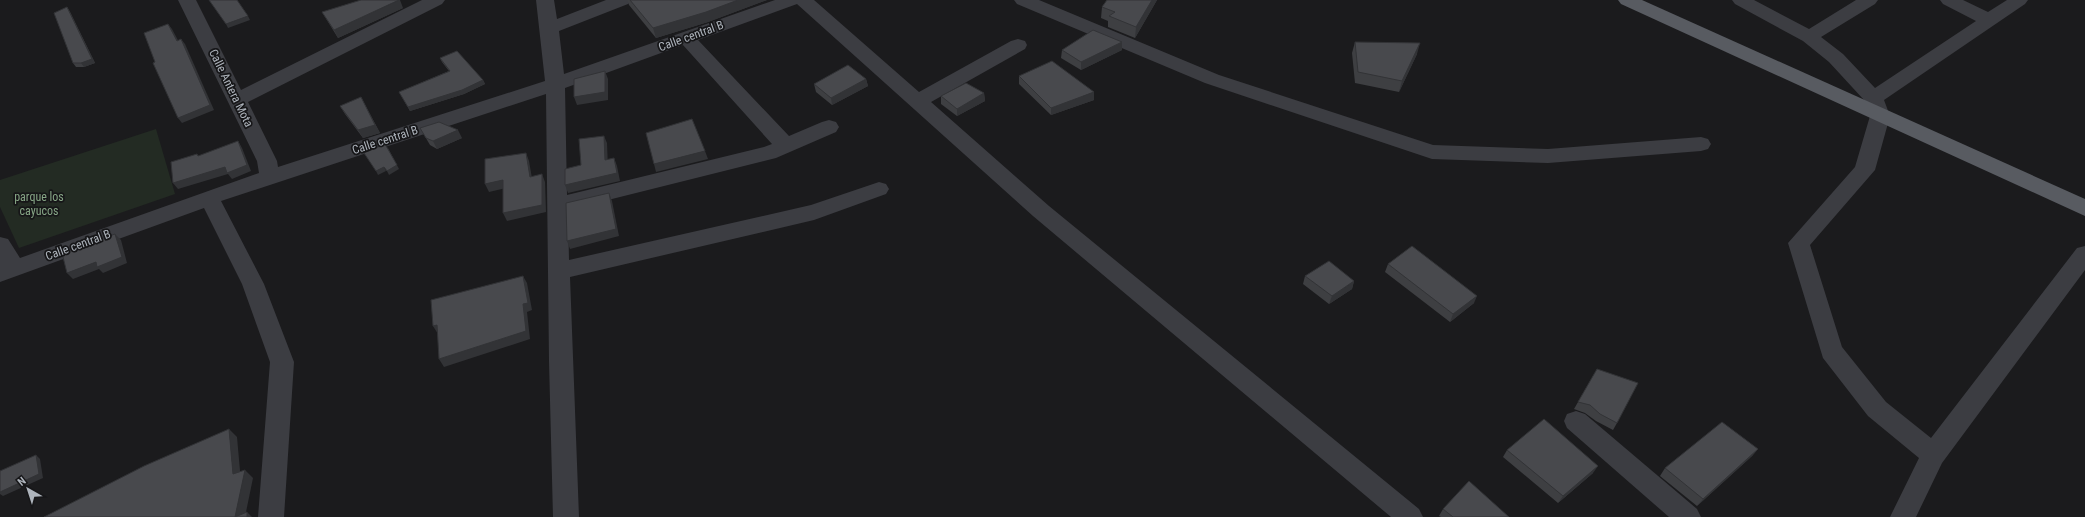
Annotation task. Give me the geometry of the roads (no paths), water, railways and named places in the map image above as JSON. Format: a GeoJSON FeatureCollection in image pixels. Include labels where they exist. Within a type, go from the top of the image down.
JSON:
{"type":"FeatureCollection","features":[{"type":"Feature","properties":{"kind":"main road"},"geometry":{"type":"LineString","coordinates":[[1627,0],[1876,107],[2085,208]]}},
{"type":"Feature","properties":{"kind":"street","name":"Calle Antera Mota"},"geometry":{"type":"LineString","coordinates":[[187,0],[267,161],[270,177]]}},
{"type":"Feature","properties":{"kind":"street"},"geometry":{"type":"LineString","coordinates":[[236,100],[436,0]]}},
{"type":"Feature","properties":{"kind":"street"},"geometry":{"type":"LineString","coordinates":[[545,0],[551,28],[556,112],[557,204],[566,517]]}},
{"type":"Feature","properties":{"kind":"street"},"geometry":{"type":"LineString","coordinates":[[551,28],[622,0]]}},
{"type":"Feature","properties":{"kind":"street","name":"Calle central B"},"geometry":{"type":"LineString","coordinates":[[8,271],[209,198],[562,82],[792,0]]}},
{"type":"Feature","properties":{"kind":"street"},"geometry":{"type":"LineString","coordinates":[[803,0],[1042,211],[1410,517]]}},
{"type":"Feature","properties":{"kind":"street"},"geometry":{"type":"LineString","coordinates":[[1023,0],[1212,79],[1432,152],[1548,156],[1701,144]]}},
{"type":"Feature","properties":{"kind":"street"},"geometry":{"type":"LineString","coordinates":[[1741,0],[1809,37],[1836,58],[1876,107]]}},
{"type":"Feature","properties":{"kind":"street"},"geometry":{"type":"LineString","coordinates":[[1809,37],[1869,0]]}},
{"type":"Feature","properties":{"kind":"street"},"geometry":{"type":"LineString","coordinates":[[1949,0],[1989,20]]}},
{"type":"Feature","properties":{"kind":"street"},"geometry":{"type":"LineString","coordinates":[[1933,455],[1877,409],[1831,351],[1800,243],[1865,170],[1876,107],[1989,20],[2019,0]]}},
{"type":"Feature","properties":{"kind":"street"},"geometry":{"type":"LineString","coordinates":[[686,38],[786,146]]}},
{"type":"Feature","properties":{"kind":"street"},"geometry":{"type":"LineString","coordinates":[[918,101],[1018,45]]}},
{"type":"Feature","properties":{"kind":"street"},"geometry":{"type":"LineString","coordinates":[[557,204],[769,153],[830,127]]}},
{"type":"Feature","properties":{"kind":"street"},"geometry":{"type":"LineString","coordinates":[[559,271],[814,212],[878,189]]}},
{"type":"Feature","properties":{"kind":"street"},"geometry":{"type":"LineString","coordinates":[[209,198],[253,284],[282,362],[271,517]]}},
{"type":"Feature","properties":{"kind":"street"},"geometry":{"type":"LineString","coordinates":[[0,245],[8,271]]}},
{"type":"Feature","properties":{"kind":"street"},"geometry":{"type":"LineString","coordinates":[[1902,517],[1933,455],[2085,254]]}},
{"type":"Feature","properties":{"kind":"street"},"geometry":{"type":"LineString","coordinates":[[1576,420],[1688,517]]}},
{"type":"Feature","properties":{"kind":"park label","name":"parque los cayucos"},"geometry":{"type":"Point","coordinates":[39,204]}}]}
